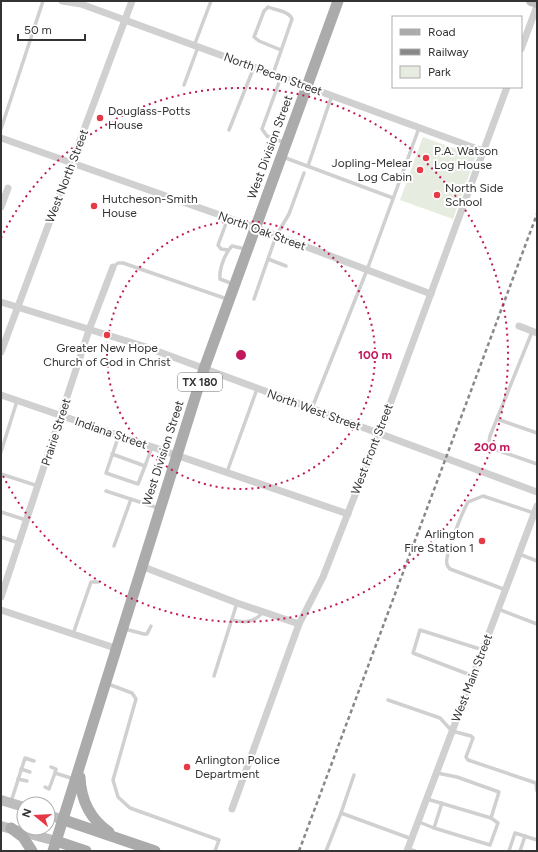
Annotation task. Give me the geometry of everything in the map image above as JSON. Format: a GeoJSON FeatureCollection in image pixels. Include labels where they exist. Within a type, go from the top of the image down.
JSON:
{"type":"FeatureCollection","features":[{"type":"Feature","properties":{"kind":"main road","name":"West Division Street"},"geometry":{"type":"LineString","coordinates":[[55,846],[107,683],[115,648],[204,369],[336,1]]}},
{"type":"Feature","properties":{"kind":"main road"},"geometry":{"type":"LineString","coordinates":[[531,1],[537,4]]}},
{"type":"Feature","properties":{"kind":"main road"},"geometry":{"type":"LineString","coordinates":[[80,769],[81,790],[92,817],[116,838]]}},
{"type":"Feature","properties":{"kind":"main road"},"geometry":{"type":"LineString","coordinates":[[6,801],[16,804]]}},
{"type":"Feature","properties":{"kind":"main road"},"geometry":{"type":"LineString","coordinates":[[56,818],[155,851]]}},
{"type":"Feature","properties":{"kind":"main road"},"geometry":{"type":"LineString","coordinates":[[6,827],[55,846],[86,851]]}},
{"type":"Feature","properties":{"kind":"main road"},"geometry":{"type":"LineString","coordinates":[[6,827],[23,837],[32,851]]}},
{"type":"Feature","properties":{"kind":"street","name":"North Pecan Street"},"geometry":{"type":"LineString","coordinates":[[62,1],[82,4],[483,151]]}},
{"type":"Feature","properties":{"kind":"street","name":"West North Street"},"geometry":{"type":"LineString","coordinates":[[1,352],[16,307],[72,163],[132,1]]}},
{"type":"Feature","properties":{"kind":"street"},"geometry":{"type":"LineString","coordinates":[[522,46],[537,4]]}},
{"type":"Feature","properties":{"kind":"street","name":"West Front Street"},"geometry":{"type":"LineString","coordinates":[[232,809],[300,624],[323,577],[379,434],[507,88]]}},
{"type":"Feature","properties":{"kind":"street","name":"North Oak Street"},"geometry":{"type":"LineString","coordinates":[[1,138],[254,227],[430,294]]}},
{"type":"Feature","properties":{"kind":"street"},"geometry":{"type":"LineString","coordinates":[[1,207],[8,188]]}},
{"type":"Feature","properties":{"kind":"street","name":"Prairie Street"},"geometry":{"type":"LineString","coordinates":[[1,597],[4,577],[20,543],[89,330],[114,267]]}},
{"type":"Feature","properties":{"kind":"street","name":"North West Street"},"geometry":{"type":"LineString","coordinates":[[1,302],[146,347],[537,492]]}},
{"type":"Feature","properties":{"kind":"street"},"geometry":{"type":"LineString","coordinates":[[519,326],[535,332]]}},
{"type":"Feature","properties":{"kind":"street","name":"Indiana Street"},"geometry":{"type":"LineString","coordinates":[[1,395],[348,514]]}},
{"type":"Feature","properties":{"kind":"street","name":"West Main Street"},"geometry":{"type":"LineString","coordinates":[[410,850],[418,822],[537,506]]}},
{"type":"Feature","properties":{"kind":"street"},"geometry":{"type":"LineString","coordinates":[[141,566],[237,603],[300,624]]}},
{"type":"Feature","properties":{"kind":"street"},"geometry":{"type":"LineString","coordinates":[[1,610],[115,648]]}},
{"type":"Feature","properties":{"kind":"lane"},"geometry":{"type":"LineString","coordinates":[[1,129],[43,1]]}},
{"type":"Feature","properties":{"kind":"lane"},"geometry":{"type":"LineString","coordinates":[[184,85],[211,1]]}},
{"type":"Feature","properties":{"kind":"lane"},"geometry":{"type":"LineString","coordinates":[[273,74],[292,19],[285,13],[268,7],[264,11],[254,36],[259,41],[281,50]]}},
{"type":"Feature","properties":{"kind":"lane"},"geometry":{"type":"LineString","coordinates":[[229,130],[254,67]]}},
{"type":"Feature","properties":{"kind":"lane"},"geometry":{"type":"LineString","coordinates":[[281,77],[262,129],[267,136],[285,143]]}},
{"type":"Feature","properties":{"kind":"lane"},"geometry":{"type":"LineString","coordinates":[[308,166],[332,95]]}},
{"type":"Feature","properties":{"kind":"lane"},"geometry":{"type":"LineString","coordinates":[[312,408],[367,270],[419,128]]}},
{"type":"Feature","properties":{"kind":"lane"},"geometry":{"type":"LineString","coordinates":[[281,156],[393,198]]}},
{"type":"Feature","properties":{"kind":"lane"},"geometry":{"type":"LineString","coordinates":[[254,299],[276,236],[289,214],[304,173]]}},
{"type":"Feature","properties":{"kind":"lane"},"geometry":{"type":"LineString","coordinates":[[228,218],[218,245],[221,249],[228,250]]}},
{"type":"Feature","properties":{"kind":"lane"},"geometry":{"type":"LineString","coordinates":[[234,284],[220,279],[220,274],[228,250],[232,246],[246,250]]}},
{"type":"Feature","properties":{"kind":"lane"},"geometry":{"type":"LineString","coordinates":[[268,259],[286,266]]}},
{"type":"Feature","properties":{"kind":"lane"},"geometry":{"type":"LineString","coordinates":[[114,267],[118,263],[123,263],[228,300]]}},
{"type":"Feature","properties":{"kind":"lane"},"geometry":{"type":"LineString","coordinates":[[535,332],[490,436],[488,447],[537,464]]}},
{"type":"Feature","properties":{"kind":"lane"},"geometry":{"type":"LineString","coordinates":[[227,472],[257,389]]}},
{"type":"Feature","properties":{"kind":"lane"},"geometry":{"type":"LineString","coordinates":[[1,452],[17,401]]}},
{"type":"Feature","properties":{"kind":"lane"},"geometry":{"type":"LineString","coordinates":[[497,419],[537,433]]}},
{"type":"Feature","properties":{"kind":"lane"},"geometry":{"type":"LineString","coordinates":[[119,435],[106,473],[138,484],[152,447]]}},
{"type":"Feature","properties":{"kind":"lane"},"geometry":{"type":"LineString","coordinates":[[112,454],[145,466]]}},
{"type":"Feature","properties":{"kind":"lane"},"geometry":{"type":"LineString","coordinates":[[1,474],[39,486]]}},
{"type":"Feature","properties":{"kind":"lane"},"geometry":{"type":"LineString","coordinates":[[106,491],[160,508]]}},
{"type":"Feature","properties":{"kind":"lane"},"geometry":{"type":"LineString","coordinates":[[506,590],[450,569],[447,564],[447,556],[461,516],[468,502],[483,496],[534,513]]}},
{"type":"Feature","properties":{"kind":"lane"},"geometry":{"type":"LineString","coordinates":[[114,546],[131,499]]}},
{"type":"Feature","properties":{"kind":"lane"},"geometry":{"type":"LineString","coordinates":[[1,512],[27,520]]}},
{"type":"Feature","properties":{"kind":"lane"},"geometry":{"type":"LineString","coordinates":[[1,537],[20,543]]}},
{"type":"Feature","properties":{"kind":"lane"},"geometry":{"type":"LineString","coordinates":[[519,554],[537,561]]}},
{"type":"Feature","properties":{"kind":"lane"},"geometry":{"type":"LineString","coordinates":[[73,634],[91,582],[98,582]]}},
{"type":"Feature","properties":{"kind":"lane"},"geometry":{"type":"LineString","coordinates":[[214,676],[237,603]]}},
{"type":"Feature","properties":{"kind":"lane"},"geometry":{"type":"LineString","coordinates":[[498,609],[537,624]]}},
{"type":"Feature","properties":{"kind":"lane"},"geometry":{"type":"LineString","coordinates":[[232,620],[246,623],[257,619],[263,612]]}},
{"type":"Feature","properties":{"kind":"lane"},"geometry":{"type":"LineString","coordinates":[[122,628],[147,634],[151,626]]}},
{"type":"Feature","properties":{"kind":"lane"},"geometry":{"type":"LineString","coordinates":[[473,676],[413,653],[420,630],[483,650]]}},
{"type":"Feature","properties":{"kind":"lane"},"geometry":{"type":"LineString","coordinates":[[107,683],[132,693],[136,699],[113,780],[118,797],[130,808],[219,840],[215,851]]}},
{"type":"Feature","properties":{"kind":"lane"},"geometry":{"type":"LineString","coordinates":[[388,700],[440,718],[452,731],[473,738],[466,757],[468,760],[536,783],[537,790]]}},
{"type":"Feature","properties":{"kind":"lane"},"geometry":{"type":"LineString","coordinates":[[6,801],[18,779],[25,758],[34,761]]}},
{"type":"Feature","properties":{"kind":"lane"},"geometry":{"type":"LineString","coordinates":[[45,787],[49,789],[55,773],[56,769],[51,767]]}},
{"type":"Feature","properties":{"kind":"lane"},"geometry":{"type":"LineString","coordinates":[[21,769],[30,772]]}},
{"type":"Feature","properties":{"kind":"lane"},"geometry":{"type":"LineString","coordinates":[[55,773],[77,780]]}},
{"type":"Feature","properties":{"kind":"lane"},"geometry":{"type":"LineString","coordinates":[[437,773],[456,777],[499,792],[491,818]]}},
{"type":"Feature","properties":{"kind":"lane"},"geometry":{"type":"LineString","coordinates":[[326,851],[354,775]]}},
{"type":"Feature","properties":{"kind":"lane"},"geometry":{"type":"LineString","coordinates":[[48,777],[53,779]]}},
{"type":"Feature","properties":{"kind":"lane"},"geometry":{"type":"LineString","coordinates":[[18,779],[27,781]]}},
{"type":"Feature","properties":{"kind":"lane"},"geometry":{"type":"LineString","coordinates":[[418,822],[490,845],[498,823],[491,818],[427,799]]}},
{"type":"Feature","properties":{"kind":"lane"},"geometry":{"type":"LineString","coordinates":[[434,828],[442,803]]}},
{"type":"Feature","properties":{"kind":"lane"},"geometry":{"type":"LineString","coordinates":[[341,813],[412,839]]}},
{"type":"Feature","properties":{"kind":"lane"},"geometry":{"type":"LineString","coordinates":[[509,851],[515,833],[537,840]]}},
{"type":"Feature","properties":{"kind":"lane"},"geometry":{"type":"LineString","coordinates":[[520,851],[525,836]]}},
{"type":"Feature","properties":{"kind":"green space"},"geometry":{"type":"Polygon","coordinates":[[[423,137],[476,156],[453,219],[400,200],[423,137]]]}},
{"type":"Feature","properties":{"kind":"railway"},"geometry":{"type":"LineString","coordinates":[[299,851],[537,214]]}},
{"type":"Feature","properties":{"kind":"place","name":"Douglass-Potts House"},"geometry":{"type":"Point","coordinates":[100,118]}},
{"type":"Feature","properties":{"kind":"place","name":"P.A. Watson Log House"},"geometry":{"type":"Point","coordinates":[426,158]}},
{"type":"Feature","properties":{"kind":"place","name":"Jopling-Melear Log Cabin"},"geometry":{"type":"Point","coordinates":[420,170]}},
{"type":"Feature","properties":{"kind":"place","name":"North Side School"},"geometry":{"type":"Point","coordinates":[437,195]}},
{"type":"Feature","properties":{"kind":"place","name":"Hutcheson-Smith House"},"geometry":{"type":"Point","coordinates":[94,206]}},
{"type":"Feature","properties":{"kind":"place","name":"Greater New Hope Church of God in Christ"},"geometry":{"type":"Point","coordinates":[107,335]}},
{"type":"Feature","properties":{"kind":"place","name":"Arlington Fire Station 1"},"geometry":{"type":"Point","coordinates":[482,541]}},
{"type":"Feature","properties":{"kind":"place","name":"Arlington Police Department"},"geometry":{"type":"Point","coordinates":[187,767]}}]}
